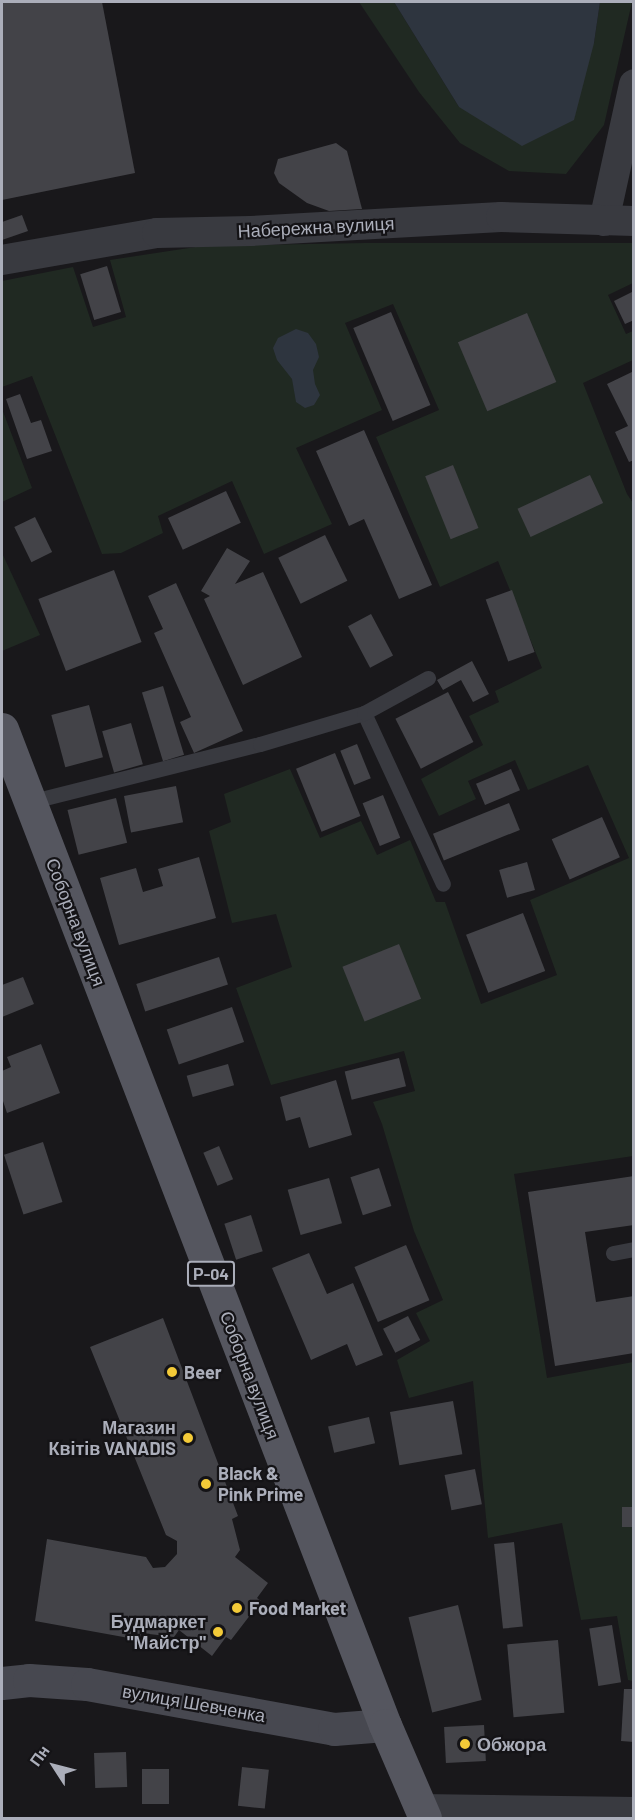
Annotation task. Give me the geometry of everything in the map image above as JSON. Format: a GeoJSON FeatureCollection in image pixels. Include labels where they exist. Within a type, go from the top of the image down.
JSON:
{"type":"FeatureCollection","features":[{"type":"Feature","properties":{"kind":"main road","name":"Соборна вулиця"},"geometry":{"type":"LineString","coordinates":[[2,729],[385,1725],[423,1814]]}},
{"type":"Feature","properties":{"kind":"street"},"geometry":{"type":"LineString","coordinates":[[619,221],[633,84]]}},
{"type":"Feature","properties":{"kind":"street","name":"Набережна вулиця"},"geometry":{"type":"LineString","coordinates":[[2,260],[157,233],[251,231],[501,217],[619,221]]}},
{"type":"Feature","properties":{"kind":"street","name":"вулиця Шевченка"},"geometry":{"type":"LineString","coordinates":[[2,1683],[29,1680],[87,1683],[334,1729],[385,1725]]}},
{"type":"Feature","properties":{"kind":"street"},"geometry":{"type":"LineString","coordinates":[[423,1814],[631,1814]]}},
{"type":"Feature","properties":{"kind":"lane"},"geometry":{"type":"LineString","coordinates":[[30,802],[196,761],[364,713],[428,678]]}},
{"type":"Feature","properties":{"kind":"lane"},"geometry":{"type":"LineString","coordinates":[[364,713],[443,884]]}},
{"type":"Feature","properties":{"kind":"lane"},"geometry":{"type":"LineString","coordinates":[[613,1253],[633,1250]]}},
{"type":"Feature","properties":{"kind":"shaded area"},"geometry":{"type":"Polygon","coordinates":[[[359,2],[394,2],[459,107],[594,43],[600,2],[632,2],[604,125],[566,174],[509,171],[460,143],[419,92],[359,2]]]}},
{"type":"Feature","properties":{"kind":"shaded area"},"geometry":{"type":"Polygon","coordinates":[[[394,2],[600,2],[594,43],[574,120],[522,146],[459,107],[394,2]]]}},
{"type":"Feature","properties":{"kind":"shaded area"},"geometry":{"type":"Polygon","coordinates":[[[366,243],[633,243],[633,283],[608,295],[626,334],[633,331],[633,360],[583,383],[627,494],[633,503],[633,1156],[514,1174],[547,1378],[633,1362],[633,1681],[628,1680],[617,1616],[581,1620],[562,1523],[488,1538],[473,1381],[409,1398],[397,1360],[430,1341],[416,1313],[443,1300],[414,1231],[382,1124],[373,1102],[415,1091],[404,1051],[271,1085],[236,988],[292,967],[276,914],[232,923],[209,831],[231,822],[224,794],[290,769],[320,838],[361,821],[377,855],[410,840],[436,902],[445,902],[481,1004],[557,975],[530,900],[629,858],[588,765],[528,790],[515,760],[468,781],[476,799],[439,816],[421,779],[483,745],[469,716],[499,702],[495,691],[542,668],[498,561],[440,587],[376,437],[439,410],[393,304],[345,323],[382,410],[296,448],[332,524],[264,554],[232,481],[158,516],[163,533],[121,553],[102,554],[32,376],[2,387],[2,281],[73,267],[93,327],[126,317],[110,260],[202,246],[366,243]]]}},
{"type":"Feature","properties":{"kind":"shaded area"},"geometry":{"type":"Polygon","coordinates":[[[296,329],[308,333],[316,344],[319,357],[313,370],[315,384],[320,395],[314,405],[305,408],[296,402],[292,379],[277,360],[273,348],[278,338],[296,329]]]}},
{"type":"Feature","properties":{"kind":"shaded area"},"geometry":{"type":"Polygon","coordinates":[[[2,409],[32,488],[2,502],[2,409]]]}},
{"type":"Feature","properties":{"kind":"shaded area"},"geometry":{"type":"Polygon","coordinates":[[[2,553],[40,635],[2,651],[2,553]]]}},
{"type":"Feature","properties":{"kind":"building"},"geometry":{"type":"Polygon","coordinates":[[[2,2],[102,2],[135,173],[2,200],[2,2]]]}},
{"type":"Feature","properties":{"kind":"building"},"geometry":{"type":"Polygon","coordinates":[[[336,143],[347,151],[362,209],[329,211],[307,203],[279,183],[274,173],[278,159],[336,143]]]}},
{"type":"Feature","properties":{"kind":"building"},"geometry":{"type":"Polygon","coordinates":[[[22,215],[28,231],[2,240],[2,222],[22,215]]]}},
{"type":"Feature","properties":{"kind":"building"},"geometry":{"type":"Polygon","coordinates":[[[107,266],[121,312],[94,320],[80,274],[107,266]]]}},
{"type":"Feature","properties":{"kind":"building"},"geometry":{"type":"Polygon","coordinates":[[[634,291],[634,320],[625,324],[614,301],[634,291]]]}},
{"type":"Feature","properties":{"kind":"building"},"geometry":{"type":"Polygon","coordinates":[[[391,312],[430,405],[393,421],[353,328],[391,312]]]}},
{"type":"Feature","properties":{"kind":"building"},"geometry":{"type":"Polygon","coordinates":[[[527,313],[556,382],[487,411],[458,342],[527,313]]]}},
{"type":"Feature","properties":{"kind":"building"},"geometry":{"type":"Polygon","coordinates":[[[634,371],[634,460],[629,462],[615,432],[628,426],[607,384],[634,371]]]}},
{"type":"Feature","properties":{"kind":"building"},"geometry":{"type":"Polygon","coordinates":[[[20,394],[31,423],[41,420],[52,451],[27,459],[6,399],[20,394]]]}},
{"type":"Feature","properties":{"kind":"building"},"geometry":{"type":"Polygon","coordinates":[[[364,430],[432,585],[399,599],[364,519],[349,526],[316,451],[364,430]]]}},
{"type":"Feature","properties":{"kind":"building"},"geometry":{"type":"Polygon","coordinates":[[[453,465],[478,528],[451,539],[425,476],[453,465]]]}},
{"type":"Feature","properties":{"kind":"building"},"geometry":{"type":"Polygon","coordinates":[[[590,475],[603,503],[531,537],[517,509],[590,475]]]}},
{"type":"Feature","properties":{"kind":"building"},"geometry":{"type":"Polygon","coordinates":[[[226,491],[241,523],[183,550],[168,518],[226,491]]]}},
{"type":"Feature","properties":{"kind":"building"},"geometry":{"type":"Polygon","coordinates":[[[35,517],[52,552],[31,562],[14,527],[35,517]]]}},
{"type":"Feature","properties":{"kind":"building"},"geometry":{"type":"Polygon","coordinates":[[[325,535],[347,581],[301,604],[278,558],[325,535]]]}},
{"type":"Feature","properties":{"kind":"building"},"geometry":{"type":"Polygon","coordinates":[[[227,548],[250,561],[235,584],[263,572],[302,657],[243,685],[204,599],[210,596],[201,591],[227,548]]]}},
{"type":"Feature","properties":{"kind":"building"},"geometry":{"type":"Polygon","coordinates":[[[114,570],[142,642],[66,671],[38,599],[114,570]]]}},
{"type":"Feature","properties":{"kind":"building"},"geometry":{"type":"Polygon","coordinates":[[[176,583],[243,731],[194,753],[180,722],[191,717],[154,633],[163,629],[148,596],[176,583]]]}},
{"type":"Feature","properties":{"kind":"building"},"geometry":{"type":"Polygon","coordinates":[[[512,590],[535,652],[508,662],[486,600],[512,590]]]}},
{"type":"Feature","properties":{"kind":"building"},"geometry":{"type":"Polygon","coordinates":[[[371,614],[393,655],[370,668],[348,626],[371,614]]]}},
{"type":"Feature","properties":{"kind":"building"},"geometry":{"type":"Polygon","coordinates":[[[472,661],[489,694],[473,702],[461,680],[443,690],[437,680],[472,661]]]}},
{"type":"Feature","properties":{"kind":"building"},"geometry":{"type":"Polygon","coordinates":[[[163,686],[184,755],[163,761],[142,692],[163,686]]]}},
{"type":"Feature","properties":{"kind":"building"},"geometry":{"type":"Polygon","coordinates":[[[448,692],[473,742],[421,769],[395,719],[448,692]]]}},
{"type":"Feature","properties":{"kind":"building"},"geometry":{"type":"Polygon","coordinates":[[[89,705],[103,757],[65,767],[51,715],[89,705]]]}},
{"type":"Feature","properties":{"kind":"building"},"geometry":{"type":"Polygon","coordinates":[[[131,723],[143,764],[114,773],[102,731],[131,723]]]}},
{"type":"Feature","properties":{"kind":"building"},"geometry":{"type":"Polygon","coordinates":[[[357,744],[371,778],[354,785],[340,751],[357,744]]]}},
{"type":"Feature","properties":{"kind":"building"},"geometry":{"type":"Polygon","coordinates":[[[335,753],[360,816],[322,832],[296,769],[335,753]]]}},
{"type":"Feature","properties":{"kind":"building"},"geometry":{"type":"Polygon","coordinates":[[[511,769],[520,790],[485,805],[476,784],[511,769]]]}},
{"type":"Feature","properties":{"kind":"building"},"geometry":{"type":"Polygon","coordinates":[[[176,786],[183,822],[131,832],[124,796],[176,786]]]}},
{"type":"Feature","properties":{"kind":"building"},"geometry":{"type":"Polygon","coordinates":[[[383,795],[400,838],[380,846],[363,803],[383,795]]]}},
{"type":"Feature","properties":{"kind":"building"},"geometry":{"type":"Polygon","coordinates":[[[116,798],[127,843],[79,855],[67,810],[116,798]]]}},
{"type":"Feature","properties":{"kind":"building"},"geometry":{"type":"Polygon","coordinates":[[[509,803],[520,830],[444,861],[433,834],[509,803]]]}},
{"type":"Feature","properties":{"kind":"building"},"geometry":{"type":"Polygon","coordinates":[[[602,817],[620,857],[570,880],[552,839],[602,817]]]}},
{"type":"Feature","properties":{"kind":"building"},"geometry":{"type":"Polygon","coordinates":[[[199,857],[216,918],[119,945],[100,878],[136,868],[143,892],[163,886],[158,869],[199,857]]]}},
{"type":"Feature","properties":{"kind":"building"},"geometry":{"type":"Polygon","coordinates":[[[527,862],[535,890],[507,898],[499,870],[527,862]]]}},
{"type":"Feature","properties":{"kind":"building"},"geometry":{"type":"Polygon","coordinates":[[[523,913],[545,971],[488,993],[466,935],[523,913]]]}},
{"type":"Feature","properties":{"kind":"building"},"geometry":{"type":"Polygon","coordinates":[[[399,944],[421,999],[365,1022],[342,967],[399,944]]]}},
{"type":"Feature","properties":{"kind":"building"},"geometry":{"type":"Polygon","coordinates":[[[219,957],[228,985],[145,1011],[136,984],[219,957]]]}},
{"type":"Feature","properties":{"kind":"building"},"geometry":{"type":"Polygon","coordinates":[[[23,977],[34,1004],[2,1017],[2,985],[23,977]]]}},
{"type":"Feature","properties":{"kind":"building"},"geometry":{"type":"Polygon","coordinates":[[[232,1007],[244,1042],[179,1064],[167,1029],[232,1007]]]}},
{"type":"Feature","properties":{"kind":"building"},"geometry":{"type":"Polygon","coordinates":[[[41,1044],[60,1093],[7,1113],[2,1098],[2,1071],[11,1067],[7,1057],[41,1044]]]}},
{"type":"Feature","properties":{"kind":"building"},"geometry":{"type":"Polygon","coordinates":[[[399,1058],[406,1086],[352,1100],[345,1072],[399,1058]]]}},
{"type":"Feature","properties":{"kind":"building"},"geometry":{"type":"Polygon","coordinates":[[[228,1064],[234,1085],[193,1097],[187,1076],[228,1064]]]}},
{"type":"Feature","properties":{"kind":"building"},"geometry":{"type":"Polygon","coordinates":[[[336,1080],[352,1135],[309,1148],[300,1117],[286,1121],[280,1097],[336,1080]]]}},
{"type":"Feature","properties":{"kind":"building"},"geometry":{"type":"Polygon","coordinates":[[[43,1142],[62,1202],[23,1215],[4,1155],[43,1142]]]}},
{"type":"Feature","properties":{"kind":"building"},"geometry":{"type":"Polygon","coordinates":[[[219,1146],[233,1179],[217,1186],[203,1153],[219,1146]]]}},
{"type":"Feature","properties":{"kind":"building"},"geometry":{"type":"Polygon","coordinates":[[[379,1168],[391,1206],[363,1215],[350,1177],[379,1168]]]}},
{"type":"Feature","properties":{"kind":"building"},"geometry":{"type":"Polygon","coordinates":[[[634,1176],[634,1225],[585,1232],[596,1302],[634,1296],[634,1353],[555,1366],[528,1192],[634,1176]]]}},
{"type":"Feature","properties":{"kind":"building"},"geometry":{"type":"Polygon","coordinates":[[[329,1178],[342,1223],[301,1235],[288,1190],[329,1178]]]}},
{"type":"Feature","properties":{"kind":"building"},"geometry":{"type":"Polygon","coordinates":[[[251,1215],[263,1251],[236,1260],[224,1224],[251,1215]]]}},
{"type":"Feature","properties":{"kind":"building"},"geometry":{"type":"Polygon","coordinates":[[[406,1245],[429,1300],[378,1322],[354,1267],[406,1245]]]}},
{"type":"Feature","properties":{"kind":"building"},"geometry":{"type":"Polygon","coordinates":[[[309,1253],[327,1294],[353,1283],[383,1355],[356,1366],[347,1344],[311,1360],[272,1268],[309,1253]]]}},
{"type":"Feature","properties":{"kind":"building"},"geometry":{"type":"Polygon","coordinates":[[[408,1316],[420,1340],[395,1353],[383,1329],[408,1316]]]}},
{"type":"Feature","properties":{"kind":"building"},"geometry":{"type":"Polygon","coordinates":[[[163,1318],[238,1516],[232,1519],[240,1550],[235,1557],[268,1583],[257,1598],[261,1601],[231,1640],[226,1637],[212,1656],[179,1630],[174,1637],[141,1633],[140,1640],[35,1621],[47,1539],[146,1557],[153,1568],[165,1567],[177,1554],[177,1541],[166,1535],[90,1347],[163,1318]]]}},
{"type":"Feature","properties":{"kind":"building"},"geometry":{"type":"Polygon","coordinates":[[[453,1401],[462,1454],[399,1465],[390,1412],[453,1401]]]}},
{"type":"Feature","properties":{"kind":"building"},"geometry":{"type":"Polygon","coordinates":[[[369,1417],[375,1443],[334,1453],[328,1426],[369,1417]]]}},
{"type":"Feature","properties":{"kind":"building"},"geometry":{"type":"Polygon","coordinates":[[[475,1469],[482,1504],[451,1510],[445,1475],[475,1469]]]}},
{"type":"Feature","properties":{"kind":"building"},"geometry":{"type":"Polygon","coordinates":[[[622,1507],[634,1507],[634,1527],[622,1527],[622,1507]]]}},
{"type":"Feature","properties":{"kind":"building"},"geometry":{"type":"Polygon","coordinates":[[[514,1542],[523,1627],[503,1629],[494,1544],[514,1542]]]}},
{"type":"Feature","properties":{"kind":"building"},"geometry":{"type":"Polygon","coordinates":[[[458,1605],[482,1700],[432,1712],[409,1617],[458,1605]]]}},
{"type":"Feature","properties":{"kind":"building"},"geometry":{"type":"Polygon","coordinates":[[[612,1625],[621,1682],[598,1686],[589,1629],[612,1625]]]}},
{"type":"Feature","properties":{"kind":"building"},"geometry":{"type":"Polygon","coordinates":[[[558,1640],[564,1713],[514,1717],[507,1644],[558,1640]]]}},
{"type":"Feature","properties":{"kind":"building"},"geometry":{"type":"Polygon","coordinates":[[[624,1689],[634,1689],[634,1742],[621,1741],[624,1689]]]}},
{"type":"Feature","properties":{"kind":"building","name":"Обжора"},"geometry":{"type":"Polygon","coordinates":[[[484,1725],[486,1761],[446,1763],[444,1727],[484,1725]]]}},
{"type":"Feature","properties":{"kind":"building"},"geometry":{"type":"Polygon","coordinates":[[[126,1752],[127,1787],[95,1788],[94,1753],[126,1752]]]}},
{"type":"Feature","properties":{"kind":"building"},"geometry":{"type":"Polygon","coordinates":[[[242,1767],[269,1770],[265,1809],[238,1806],[242,1767]]]}},
{"type":"Feature","properties":{"kind":"building"},"geometry":{"type":"Polygon","coordinates":[[[142,1769],[169,1769],[169,1804],[142,1804],[142,1769]]]}},
{"type":"Feature","properties":{"kind":"place","name":"Beer"},"geometry":{"type":"Point","coordinates":[172,1372]}},
{"type":"Feature","properties":{"kind":"place","name":"Магазин Квітів VANADIS"},"geometry":{"type":"Point","coordinates":[188,1438]}},
{"type":"Feature","properties":{"kind":"place","name":"Black & Pink Prime"},"geometry":{"type":"Point","coordinates":[206,1484]}},
{"type":"Feature","properties":{"kind":"place","name":"Food Market"},"geometry":{"type":"Point","coordinates":[237,1608]}},
{"type":"Feature","properties":{"kind":"place","name":"Будмаркет \"Майстр\""},"geometry":{"type":"Point","coordinates":[218,1632]}},
{"type":"Feature","properties":{"kind":"place","name":"Обжора"},"geometry":{"type":"Point","coordinates":[465,1744]}}]}
